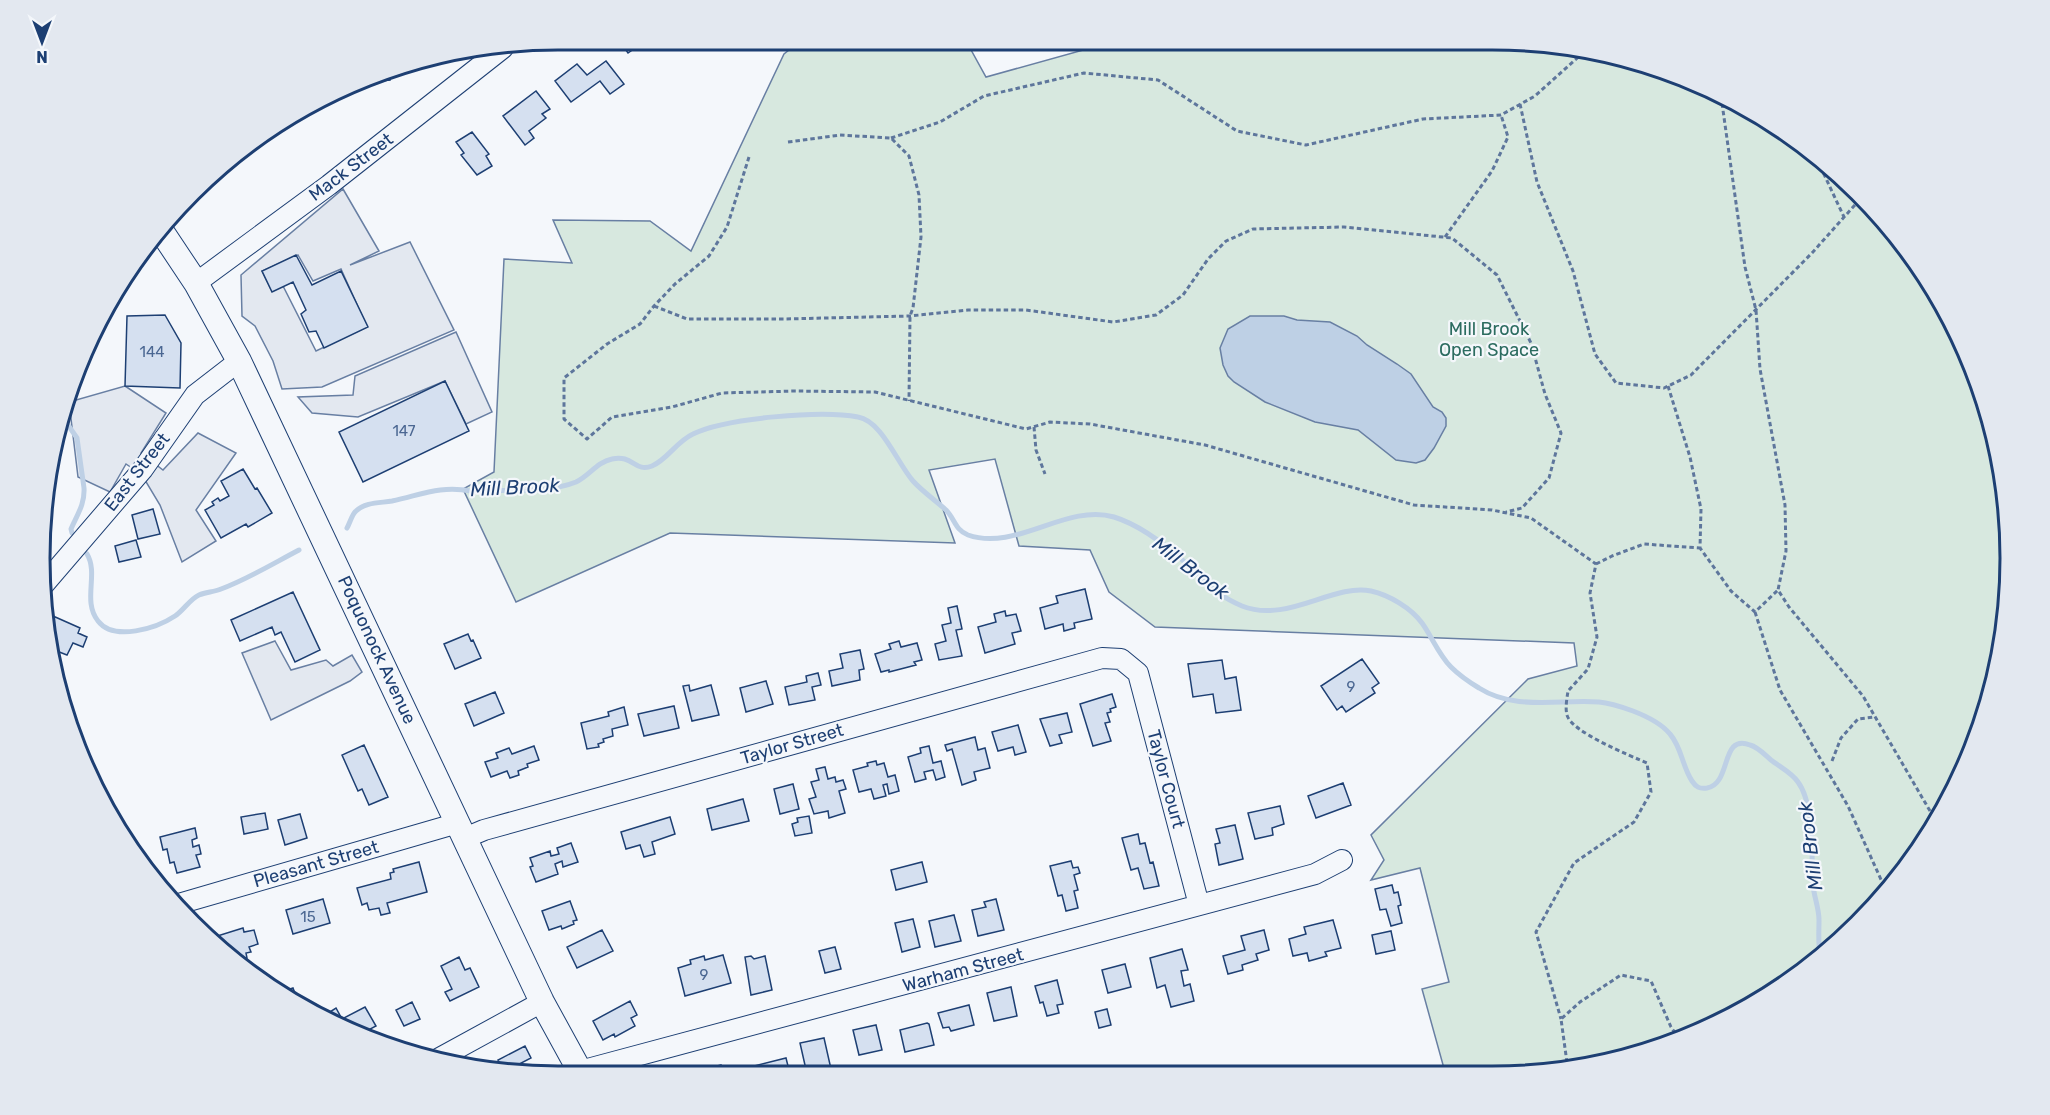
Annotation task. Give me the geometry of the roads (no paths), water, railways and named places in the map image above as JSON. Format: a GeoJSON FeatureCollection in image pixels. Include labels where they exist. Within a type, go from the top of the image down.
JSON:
{"type":"FeatureCollection","features":[{"type":"Feature","properties":{"kind":"main road","name":"Poquonock Avenue"},"geometry":{"type":"LineString","coordinates":[[165,236],[196,283],[239,361],[542,1002],[577,1066]]}},
{"type":"Feature","properties":{"kind":"street","name":"Mack Street"},"geometry":{"type":"LineString","coordinates":[[196,283],[329,184],[496,54]]}},
{"type":"Feature","properties":{"kind":"street","name":"East Street"},"geometry":{"type":"LineString","coordinates":[[51,577],[143,469],[195,395],[239,361]]}},
{"type":"Feature","properties":{"kind":"street","name":"Taylor Street"},"geometry":{"type":"LineString","coordinates":[[461,830],[496,827],[1102,658],[1121,659]]}},
{"type":"Feature","properties":{"kind":"street","name":"Taylor Court"},"geometry":{"type":"LineString","coordinates":[[1121,659],[1138,673],[1198,905]]}},
{"type":"Feature","properties":{"kind":"street","name":"Pleasant Street"},"geometry":{"type":"LineString","coordinates":[[185,902],[461,830]]}},
{"type":"Feature","properties":{"kind":"street","name":"Warham Street"},"geometry":{"type":"LineString","coordinates":[[607,1066],[1315,874],[1342,860]]}},
{"type":"Feature","properties":{"kind":"street"},"geometry":{"type":"LineString","coordinates":[[448,1053],[542,1002]]}},
{"type":"Feature","properties":{"kind":"water"},"geometry":{"type":"Polygon","coordinates":[[[1250,316],[1284,316],[1297,320],[1330,322],[1357,336],[1411,374],[1433,407],[1442,412],[1446,418],[1446,426],[1425,460],[1416,463],[1396,460],[1358,430],[1315,422],[1265,402],[1234,382],[1223,365],[1220,348],[1228,329],[1250,316]]]}},
{"type":"Feature","properties":{"kind":"waterway","name":"Mill Brook"},"geometry":{"type":"LineString","coordinates":[[347,528],[355,512],[373,503],[450,489],[524,490],[564,486],[576,482],[602,463],[619,458],[646,468],[663,459],[682,441],[708,428],[750,420],[798,415],[858,417],[867,420],[882,434],[913,481],[946,510],[958,527],[968,535],[986,539],[1004,537],[1078,516],[1096,514],[1114,517],[1134,525],[1153,537],[1179,557],[1218,593],[1242,606],[1259,610],[1276,610],[1341,592],[1371,591],[1406,607],[1426,628],[1443,657],[1454,670],[1493,695],[1522,702],[1603,703],[1616,705],[1643,715],[1662,726],[1674,739],[1689,775],[1695,785],[1700,788],[1715,785],[1734,746],[1741,743],[1756,747],[1798,782],[1807,804],[1810,817],[1813,885],[1819,916],[1819,946]]}},
{"type":"Feature","properties":{"kind":"waterway","name":"Mill Brook"},"geometry":{"type":"LineString","coordinates":[[67,424],[77,438],[84,488],[82,504],[71,529],[72,533]]}},
{"type":"Feature","properties":{"kind":"waterway","name":"Mill Brook"},"geometry":{"type":"LineString","coordinates":[[87,554],[92,570],[91,605],[93,613],[105,627],[125,632],[136,631],[167,621],[199,595],[241,581],[299,550]]}},
{"type":"Feature","properties":{"kind":"park label","name":"Mill Brook Open Space"},"geometry":{"type":"Point","coordinates":[1489,339]}}]}
